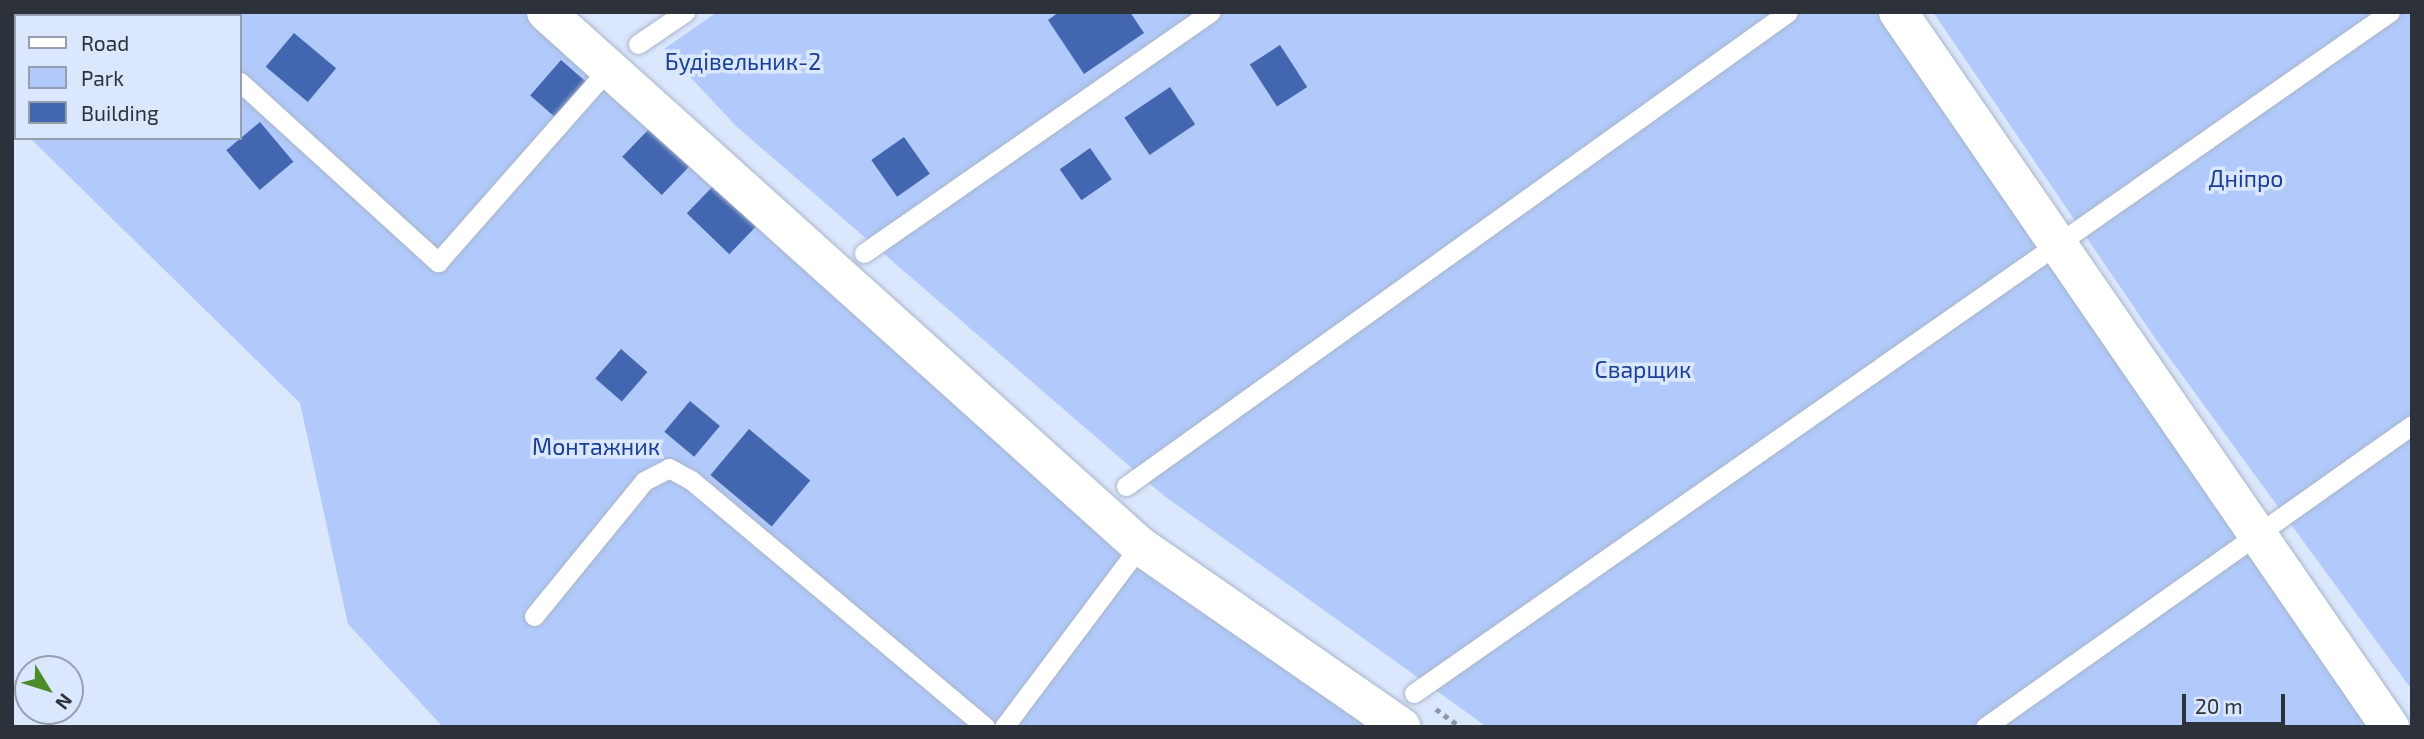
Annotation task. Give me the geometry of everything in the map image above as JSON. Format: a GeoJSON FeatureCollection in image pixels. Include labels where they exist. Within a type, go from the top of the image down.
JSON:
{"type":"FeatureCollection","features":[{"type":"Feature","properties":{"kind":"street"},"geometry":{"type":"LineString","coordinates":[[546,12],[1140,546],[1407,710]]}},
{"type":"Feature","properties":{"kind":"street"},"geometry":{"type":"LineString","coordinates":[[1898,12],[2054,245],[2390,727]]}},
{"type":"Feature","properties":{"kind":"lane"},"geometry":{"type":"LineString","coordinates":[[638,44],[685,12]]}},
{"type":"Feature","properties":{"kind":"lane"},"geometry":{"type":"LineString","coordinates":[[864,253],[1211,12]]}},
{"type":"Feature","properties":{"kind":"lane"},"geometry":{"type":"LineString","coordinates":[[1126,486],[1788,12]]}},
{"type":"Feature","properties":{"kind":"lane"},"geometry":{"type":"LineString","coordinates":[[1407,710],[2054,245],[2390,12]]}},
{"type":"Feature","properties":{"kind":"lane"},"geometry":{"type":"LineString","coordinates":[[242,84],[438,262],[608,69]]}},
{"type":"Feature","properties":{"kind":"lane"},"geometry":{"type":"LineString","coordinates":[[1985,727],[2412,425]]}},
{"type":"Feature","properties":{"kind":"lane"},"geometry":{"type":"LineString","coordinates":[[534,616],[644,481],[669,468],[691,480],[985,727]]}},
{"type":"Feature","properties":{"kind":"lane"},"geometry":{"type":"LineString","coordinates":[[1004,727],[1140,546]]}},
{"type":"Feature","properties":{"kind":"path"},"geometry":{"type":"LineString","coordinates":[[1407,710],[1461,727]]}},
{"type":"Feature","properties":{"kind":"green space","name":"Монтажник"},"geometry":{"type":"Polygon","coordinates":[[[12,12],[530,12],[1370,727],[443,727],[348,624],[300,403],[32,140],[242,140],[242,14],[14,14],[14,68],[12,12]]]}},
{"type":"Feature","properties":{"kind":"green space","name":"Сварщик"},"geometry":{"type":"Polygon","coordinates":[[[717,12],[1887,12],[2389,727],[1487,727],[1163,495],[736,126],[664,49],[717,12]]]}},
{"type":"Feature","properties":{"kind":"green space","name":"Дніпро"},"geometry":{"type":"Polygon","coordinates":[[[1933,12],[2412,12],[2412,690],[2157,341],[1933,12]]]}},
{"type":"Feature","properties":{"kind":"building"},"geometry":{"type":"Polygon","coordinates":[[[1059,12],[1130,12],[1144,33],[1084,74],[1048,20],[1059,12]]]}},
{"type":"Feature","properties":{"kind":"building"},"geometry":{"type":"Polygon","coordinates":[[[294,33],[336,68],[308,102],[266,67],[294,33]]]}},
{"type":"Feature","properties":{"kind":"building"},"geometry":{"type":"Polygon","coordinates":[[[1280,45],[1307,87],[1277,107],[1250,65],[1280,45]]]}},
{"type":"Feature","properties":{"kind":"building"},"geometry":{"type":"Polygon","coordinates":[[[561,60],[589,84],[558,120],[530,95],[561,60]]]}},
{"type":"Feature","properties":{"kind":"building"},"geometry":{"type":"Polygon","coordinates":[[[1170,87],[1195,124],[1150,155],[1124,118],[1170,87]]]}},
{"type":"Feature","properties":{"kind":"building"},"geometry":{"type":"Polygon","coordinates":[[[260,122],[293,162],[260,190],[226,150],[242,140],[260,122]]]}},
{"type":"Feature","properties":{"kind":"building"},"geometry":{"type":"Polygon","coordinates":[[[650,128],[690,166],[662,195],[622,157],[650,128]]]}},
{"type":"Feature","properties":{"kind":"building"},"geometry":{"type":"Polygon","coordinates":[[[904,137],[930,174],[897,197],[871,160],[904,137]]]}},
{"type":"Feature","properties":{"kind":"building"},"geometry":{"type":"Polygon","coordinates":[[[1090,148],[1112,179],[1081,200],[1060,169],[1090,148]]]}},
{"type":"Feature","properties":{"kind":"building"},"geometry":{"type":"Polygon","coordinates":[[[716,183],[758,224],[729,254],[687,213],[716,183]]]}},
{"type":"Feature","properties":{"kind":"building"},"geometry":{"type":"Polygon","coordinates":[[[621,349],[647,372],[622,401],[595,378],[621,349]]]}},
{"type":"Feature","properties":{"kind":"building"},"geometry":{"type":"Polygon","coordinates":[[[690,401],[720,426],[694,457],[664,432],[690,401]]]}},
{"type":"Feature","properties":{"kind":"building"},"geometry":{"type":"Polygon","coordinates":[[[749,429],[810,480],[772,526],[710,475],[749,429]]]}},
{"type":"Feature","properties":{"kind":"park label","name":"Будівельник-2"},"geometry":{"type":"Point","coordinates":[743,61]}}]}
